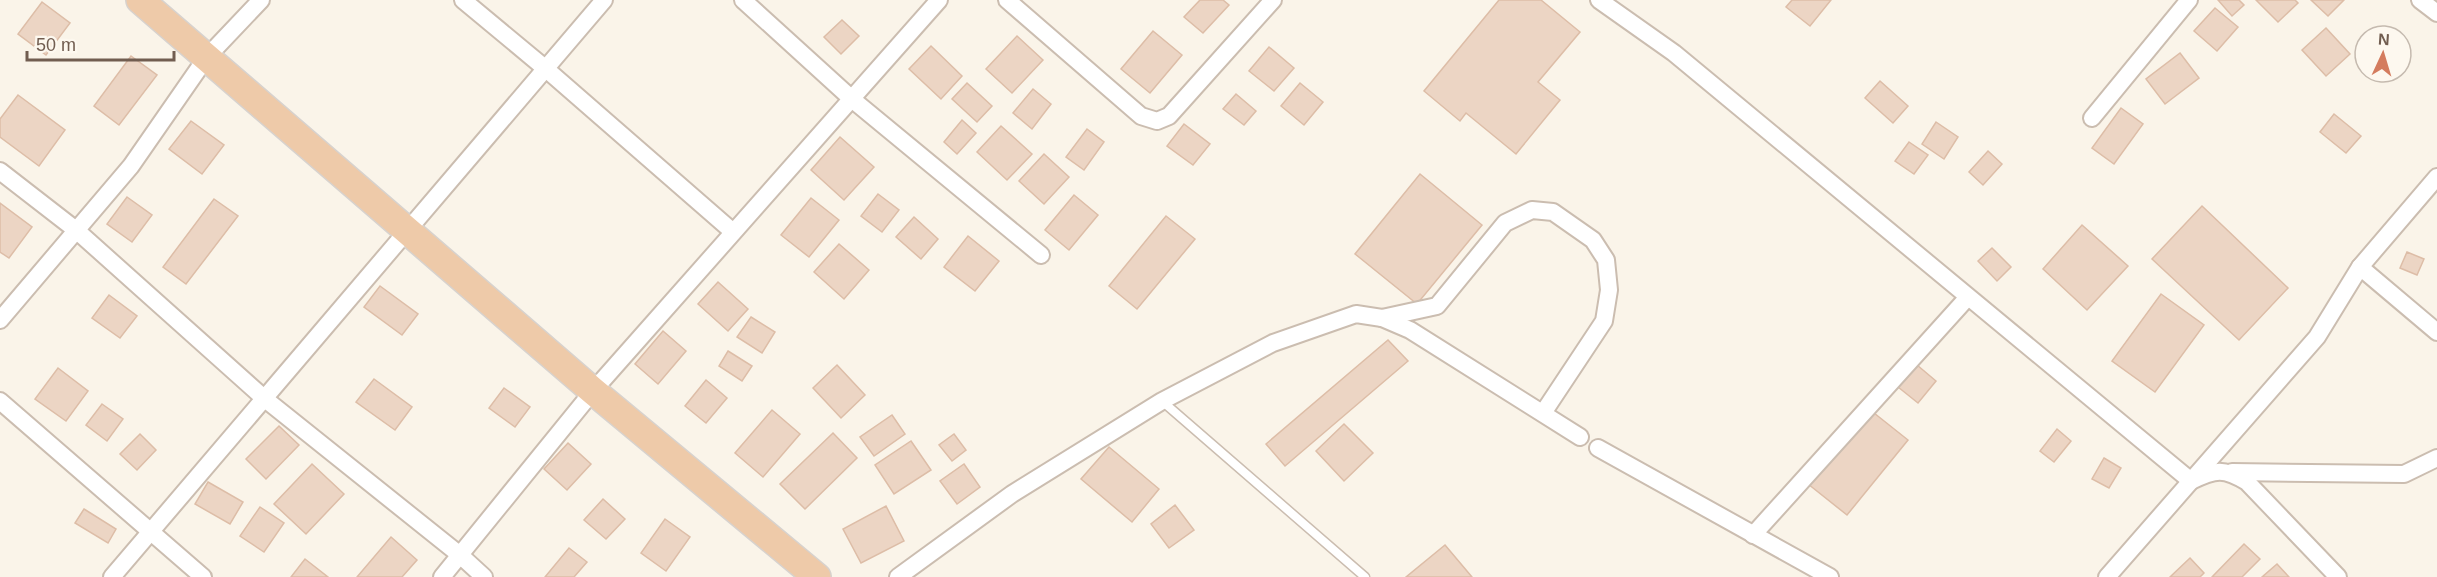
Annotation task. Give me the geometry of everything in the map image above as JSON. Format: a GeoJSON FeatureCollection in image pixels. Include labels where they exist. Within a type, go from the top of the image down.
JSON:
{"type":"FeatureCollection","features":[{"type":"Feature","properties":{"kind":"highway"},"geometry":{"type":"LineString","coordinates":[[141,0],[593,391],[817,577]]}},
{"type":"Feature","properties":{"kind":"street"},"geometry":{"type":"LineString","coordinates":[[0,320],[130,166],[206,58],[261,0]]}},
{"type":"Feature","properties":{"kind":"street"},"geometry":{"type":"LineString","coordinates":[[463,0],[732,231]]}},
{"type":"Feature","properties":{"kind":"street"},"geometry":{"type":"LineString","coordinates":[[112,577],[604,0]]}},
{"type":"Feature","properties":{"kind":"street"},"geometry":{"type":"LineString","coordinates":[[743,0],[852,100],[1041,255]]}},
{"type":"Feature","properties":{"kind":"street"},"geometry":{"type":"LineString","coordinates":[[442,577],[593,391],[732,231],[852,100],[939,0]]}},
{"type":"Feature","properties":{"kind":"street"},"geometry":{"type":"LineString","coordinates":[[1007,0],[1141,116],[1156,121],[1170,116],[1273,0]]}},
{"type":"Feature","properties":{"kind":"street"},"geometry":{"type":"LineString","coordinates":[[1599,0],[1674,53],[2191,482]]}},
{"type":"Feature","properties":{"kind":"street"},"geometry":{"type":"LineString","coordinates":[[2092,117],[2189,0]]}},
{"type":"Feature","properties":{"kind":"street"},"geometry":{"type":"LineString","coordinates":[[2420,0],[2437,14]]}},
{"type":"Feature","properties":{"kind":"street"},"geometry":{"type":"LineString","coordinates":[[0,171],[76,230],[265,399],[460,555],[484,577]]}},
{"type":"Feature","properties":{"kind":"street"},"geometry":{"type":"LineString","coordinates":[[2107,577],[2317,337],[2360,267],[2437,177]]}},
{"type":"Feature","properties":{"kind":"street"},"geometry":{"type":"LineString","coordinates":[[1382,318],[1437,306],[1505,223],[1532,210],[1553,212],[1593,240],[1606,260],[1609,290],[1604,321],[1543,413]]}},
{"type":"Feature","properties":{"kind":"street"},"geometry":{"type":"LineString","coordinates":[[2360,267],[2437,332]]}},
{"type":"Feature","properties":{"kind":"street"},"geometry":{"type":"LineString","coordinates":[[1753,535],[1968,297]]}},
{"type":"Feature","properties":{"kind":"street"},"geometry":{"type":"LineString","coordinates":[[898,577],[1012,494],[1162,401],[1273,343],[1356,314],[1382,318],[1410,330],[1580,437]]}},
{"type":"Feature","properties":{"kind":"street"},"geometry":{"type":"LineString","coordinates":[[0,401],[203,577]]}},
{"type":"Feature","properties":{"kind":"street"},"geometry":{"type":"LineString","coordinates":[[1598,448],[1830,577]]}},
{"type":"Feature","properties":{"kind":"street"},"geometry":{"type":"LineString","coordinates":[[2191,482],[2211,471],[2404,474],[2437,458]]}},
{"type":"Feature","properties":{"kind":"street"},"geometry":{"type":"LineString","coordinates":[[2231,472],[2247,482],[2338,577]]}},
{"type":"Feature","properties":{"kind":"lane"},"geometry":{"type":"LineString","coordinates":[[1162,401],[1365,577]]}},
{"type":"Feature","properties":{"kind":"building"},"geometry":{"type":"Polygon","coordinates":[[[1200,0],[1223,0],[1229,5],[1203,33],[1184,17],[1200,0]]]}},
{"type":"Feature","properties":{"kind":"building"},"geometry":{"type":"Polygon","coordinates":[[[1499,0],[1541,0],[1580,32],[1538,82],[1560,100],[1516,154],[1466,113],[1460,121],[1424,91],[1499,0]]]}},
{"type":"Feature","properties":{"kind":"building"},"geometry":{"type":"Polygon","coordinates":[[[1792,0],[1831,0],[1810,26],[1786,7],[1792,0]]]}},
{"type":"Feature","properties":{"kind":"building"},"geometry":{"type":"Polygon","coordinates":[[[2218,0],[2239,0],[2244,5],[2232,16],[2218,0]]]}},
{"type":"Feature","properties":{"kind":"building"},"geometry":{"type":"Polygon","coordinates":[[[2256,0],[2295,0],[2298,3],[2278,22],[2256,0]]]}},
{"type":"Feature","properties":{"kind":"building"},"geometry":{"type":"Polygon","coordinates":[[[2311,0],[2344,0],[2328,16],[2311,0]]]}},
{"type":"Feature","properties":{"kind":"building"},"geometry":{"type":"Polygon","coordinates":[[[42,2],[70,23],[46,55],[18,34],[42,2]]]}},
{"type":"Feature","properties":{"kind":"building"},"geometry":{"type":"Polygon","coordinates":[[[2215,8],[2238,27],[2217,51],[2194,31],[2215,8]]]}},
{"type":"Feature","properties":{"kind":"building"},"geometry":{"type":"Polygon","coordinates":[[[842,20],[859,36],[841,54],[824,37],[842,20]]]}},
{"type":"Feature","properties":{"kind":"building"},"geometry":{"type":"Polygon","coordinates":[[[2326,28],[2350,54],[2326,76],[2302,50],[2326,28]]]}},
{"type":"Feature","properties":{"kind":"building"},"geometry":{"type":"Polygon","coordinates":[[[1153,31],[1182,55],[1150,93],[1121,69],[1153,31]]]}},
{"type":"Feature","properties":{"kind":"building"},"geometry":{"type":"Polygon","coordinates":[[[1017,36],[1043,60],[1012,93],[986,69],[1017,36]]]}},
{"type":"Feature","properties":{"kind":"building"},"geometry":{"type":"Polygon","coordinates":[[[931,46],[962,76],[941,99],[909,69],[931,46]]]}},
{"type":"Feature","properties":{"kind":"building"},"geometry":{"type":"Polygon","coordinates":[[[1269,47],[1294,68],[1274,91],[1249,71],[1269,47]]]}},
{"type":"Feature","properties":{"kind":"building"},"geometry":{"type":"Polygon","coordinates":[[[2180,53],[2199,78],[2165,104],[2146,79],[2180,53]]]}},
{"type":"Feature","properties":{"kind":"building"},"geometry":{"type":"Polygon","coordinates":[[[131,56],[157,75],[119,125],[94,106],[131,56]]]}},
{"type":"Feature","properties":{"kind":"building"},"geometry":{"type":"Polygon","coordinates":[[[1880,81],[1908,106],[1893,123],[1865,98],[1880,81]]]}},
{"type":"Feature","properties":{"kind":"building"},"geometry":{"type":"Polygon","coordinates":[[[967,83],[992,106],[977,122],[952,99],[967,83]]]}},
{"type":"Feature","properties":{"kind":"building"},"geometry":{"type":"Polygon","coordinates":[[[1300,83],[1323,102],[1304,125],[1281,106],[1300,83]]]}},
{"type":"Feature","properties":{"kind":"building"},"geometry":{"type":"Polygon","coordinates":[[[1033,89],[1051,104],[1032,129],[1013,113],[1033,89]]]}},
{"type":"Feature","properties":{"kind":"building"},"geometry":{"type":"Polygon","coordinates":[[[1236,94],[1256,111],[1244,125],[1223,109],[1236,94]]]}},
{"type":"Feature","properties":{"kind":"building"},"geometry":{"type":"Polygon","coordinates":[[[18,95],[65,130],[39,166],[0,137],[0,119],[18,95]]]}},
{"type":"Feature","properties":{"kind":"building"},"geometry":{"type":"Polygon","coordinates":[[[2121,108],[2143,124],[2114,164],[2092,148],[2121,108]]]}},
{"type":"Feature","properties":{"kind":"building"},"geometry":{"type":"Polygon","coordinates":[[[2334,114],[2361,136],[2346,153],[2320,132],[2334,114]]]}},
{"type":"Feature","properties":{"kind":"building"},"geometry":{"type":"Polygon","coordinates":[[[962,120],[976,133],[957,154],[944,142],[962,120]]]}},
{"type":"Feature","properties":{"kind":"building"},"geometry":{"type":"Polygon","coordinates":[[[191,121],[224,145],[202,174],[169,149],[191,121]]]}},
{"type":"Feature","properties":{"kind":"building"},"geometry":{"type":"Polygon","coordinates":[[[1936,122],[1958,137],[1944,159],[1922,144],[1936,122]]]}},
{"type":"Feature","properties":{"kind":"building"},"geometry":{"type":"Polygon","coordinates":[[[1184,124],[1210,144],[1193,165],[1167,146],[1184,124]]]}},
{"type":"Feature","properties":{"kind":"building"},"geometry":{"type":"Polygon","coordinates":[[[1001,126],[1032,154],[1007,180],[977,152],[1001,126]]]}},
{"type":"Feature","properties":{"kind":"building"},"geometry":{"type":"Polygon","coordinates":[[[1087,129],[1104,142],[1084,170],[1066,157],[1087,129]]]}},
{"type":"Feature","properties":{"kind":"building"},"geometry":{"type":"Polygon","coordinates":[[[840,137],[874,167],[844,200],[811,170],[840,137]]]}},
{"type":"Feature","properties":{"kind":"building"},"geometry":{"type":"Polygon","coordinates":[[[1909,142],[1928,155],[1914,174],[1895,161],[1909,142]]]}},
{"type":"Feature","properties":{"kind":"building"},"geometry":{"type":"Polygon","coordinates":[[[1988,151],[2002,164],[1983,185],[1969,172],[1988,151]]]}},
{"type":"Feature","properties":{"kind":"building"},"geometry":{"type":"Polygon","coordinates":[[[1044,154],[1069,177],[1044,204],[1019,181],[1044,154]]]}},
{"type":"Feature","properties":{"kind":"building"},"geometry":{"type":"Polygon","coordinates":[[[1420,174],[1482,225],[1417,304],[1355,254],[1420,174]]]}},
{"type":"Feature","properties":{"kind":"building"},"geometry":{"type":"Polygon","coordinates":[[[878,194],[899,210],[882,232],[861,216],[878,194]]]}},
{"type":"Feature","properties":{"kind":"building"},"geometry":{"type":"Polygon","coordinates":[[[1074,195],[1098,215],[1069,250],[1045,230],[1074,195]]]}},
{"type":"Feature","properties":{"kind":"building"},"geometry":{"type":"Polygon","coordinates":[[[127,197],[152,215],[132,242],[107,224],[127,197]]]}},
{"type":"Feature","properties":{"kind":"building"},"geometry":{"type":"Polygon","coordinates":[[[811,198],[839,220],[809,257],[781,235],[811,198]]]}},
{"type":"Feature","properties":{"kind":"building"},"geometry":{"type":"Polygon","coordinates":[[[214,199],[238,216],[186,284],[163,267],[214,199]]]}},
{"type":"Feature","properties":{"kind":"building"},"geometry":{"type":"Polygon","coordinates":[[[0,203],[32,227],[9,258],[0,252],[0,203]]]}},
{"type":"Feature","properties":{"kind":"building"},"geometry":{"type":"Polygon","coordinates":[[[2202,206],[2288,288],[2239,340],[2152,259],[2202,206]]]}},
{"type":"Feature","properties":{"kind":"building"},"geometry":{"type":"Polygon","coordinates":[[[1166,216],[1195,239],[1137,309],[1109,286],[1166,216]]]}},
{"type":"Feature","properties":{"kind":"building"},"geometry":{"type":"Polygon","coordinates":[[[914,217],[938,239],[921,259],[896,237],[914,217]]]}},
{"type":"Feature","properties":{"kind":"building"},"geometry":{"type":"Polygon","coordinates":[[[2082,225],[2128,266],[2087,310],[2043,269],[2082,225]]]}},
{"type":"Feature","properties":{"kind":"building"},"geometry":{"type":"Polygon","coordinates":[[[968,236],[999,261],[975,291],[944,267],[968,236]]]}},
{"type":"Feature","properties":{"kind":"building"},"geometry":{"type":"Polygon","coordinates":[[[839,244],[869,270],[844,299],[814,272],[839,244]]]}},
{"type":"Feature","properties":{"kind":"building"},"geometry":{"type":"Polygon","coordinates":[[[1992,248],[2011,267],[1997,281],[1978,261],[1992,248]]]}},
{"type":"Feature","properties":{"kind":"building"},"geometry":{"type":"Polygon","coordinates":[[[2407,252],[2424,259],[2417,275],[2400,268],[2407,252]]]}},
{"type":"Feature","properties":{"kind":"building"},"geometry":{"type":"Polygon","coordinates":[[[718,282],[748,309],[728,331],[698,304],[718,282]]]}},
{"type":"Feature","properties":{"kind":"building"},"geometry":{"type":"Polygon","coordinates":[[[380,286],[418,314],[402,335],[364,307],[380,286]]]}},
{"type":"Feature","properties":{"kind":"building"},"geometry":{"type":"Polygon","coordinates":[[[2161,294],[2204,325],[2155,392],[2112,361],[2161,294]]]}},
{"type":"Feature","properties":{"kind":"building"},"geometry":{"type":"Polygon","coordinates":[[[109,295],[137,316],[120,338],[92,318],[109,295]]]}},
{"type":"Feature","properties":{"kind":"building"},"geometry":{"type":"Polygon","coordinates":[[[751,317],[775,332],[762,353],[737,337],[751,317]]]}},
{"type":"Feature","properties":{"kind":"building"},"geometry":{"type":"Polygon","coordinates":[[[663,331],[686,351],[658,384],[635,364],[663,331]]]}},
{"type":"Feature","properties":{"kind":"building"},"geometry":{"type":"Polygon","coordinates":[[[1388,340],[1408,361],[1285,466],[1266,444],[1388,340]]]}},
{"type":"Feature","properties":{"kind":"building"},"geometry":{"type":"Polygon","coordinates":[[[728,351],[752,366],[742,381],[719,366],[728,351]]]}},
{"type":"Feature","properties":{"kind":"building"},"geometry":{"type":"Polygon","coordinates":[[[837,365],[865,395],[841,418],[813,388],[837,365]]]}},
{"type":"Feature","properties":{"kind":"building"},"geometry":{"type":"Polygon","coordinates":[[[1917,365],[1936,381],[1918,403],[1898,387],[1917,365]]]}},
{"type":"Feature","properties":{"kind":"building"},"geometry":{"type":"Polygon","coordinates":[[[58,368],[88,391],[66,421],[35,399],[58,368]]]}},
{"type":"Feature","properties":{"kind":"building"},"geometry":{"type":"Polygon","coordinates":[[[374,379],[412,407],[395,430],[356,402],[374,379]]]}},
{"type":"Feature","properties":{"kind":"building"},"geometry":{"type":"Polygon","coordinates":[[[706,380],[727,398],[706,423],[685,406],[706,380]]]}},
{"type":"Feature","properties":{"kind":"building"},"geometry":{"type":"Polygon","coordinates":[[[504,388],[530,407],[515,427],[489,408],[504,388]]]}},
{"type":"Feature","properties":{"kind":"building"},"geometry":{"type":"Polygon","coordinates":[[[102,404],[123,419],[107,441],[86,425],[102,404]]]}},
{"type":"Feature","properties":{"kind":"building"},"geometry":{"type":"Polygon","coordinates":[[[1869,409],[1908,440],[1847,515],[1808,484],[1869,409]]]}},
{"type":"Feature","properties":{"kind":"building"},"geometry":{"type":"Polygon","coordinates":[[[772,410],[800,434],[763,477],[735,453],[772,410]]]}},
{"type":"Feature","properties":{"kind":"building"},"geometry":{"type":"Polygon","coordinates":[[[892,415],[905,434],[874,456],[860,437],[892,415]]]}},
{"type":"Feature","properties":{"kind":"building"},"geometry":{"type":"Polygon","coordinates":[[[1344,424],[1373,453],[1344,481],[1316,451],[1344,424]]]}},
{"type":"Feature","properties":{"kind":"building"},"geometry":{"type":"Polygon","coordinates":[[[279,426],[299,445],[266,479],[246,459],[279,426]]]}},
{"type":"Feature","properties":{"kind":"building"},"geometry":{"type":"Polygon","coordinates":[[[2057,429],[2071,441],[2054,462],[2040,451],[2057,429]]]}},
{"type":"Feature","properties":{"kind":"building"},"geometry":{"type":"Polygon","coordinates":[[[833,433],[857,458],[805,509],[780,484],[833,433]]]}},
{"type":"Feature","properties":{"kind":"building"},"geometry":{"type":"Polygon","coordinates":[[[140,434],[156,450],[137,470],[120,454],[140,434]]]}},
{"type":"Feature","properties":{"kind":"building"},"geometry":{"type":"Polygon","coordinates":[[[954,434],[966,450],[952,461],[939,445],[954,434]]]}},
{"type":"Feature","properties":{"kind":"building"},"geometry":{"type":"Polygon","coordinates":[[[911,441],[931,470],[894,494],[875,465],[911,441]]]}},
{"type":"Feature","properties":{"kind":"building"},"geometry":{"type":"Polygon","coordinates":[[[568,443],[591,464],[567,490],[544,469],[568,443]]]}},
{"type":"Feature","properties":{"kind":"building"},"geometry":{"type":"Polygon","coordinates":[[[1109,447],[1159,489],[1132,522],[1081,479],[1109,447]]]}},
{"type":"Feature","properties":{"kind":"building"},"geometry":{"type":"Polygon","coordinates":[[[2104,458],[2121,468],[2109,488],[2092,479],[2104,458]]]}},
{"type":"Feature","properties":{"kind":"building"},"geometry":{"type":"Polygon","coordinates":[[[312,464],[344,494],[306,534],[274,504],[312,464]]]}},
{"type":"Feature","properties":{"kind":"building"},"geometry":{"type":"Polygon","coordinates":[[[964,464],[980,487],[957,504],[940,481],[964,464]]]}},
{"type":"Feature","properties":{"kind":"building"},"geometry":{"type":"Polygon","coordinates":[[[208,482],[243,502],[230,524],[195,504],[208,482]]]}},
{"type":"Feature","properties":{"kind":"building"},"geometry":{"type":"Polygon","coordinates":[[[603,499],[625,519],[606,539],[584,520],[603,499]]]}},
{"type":"Feature","properties":{"kind":"building"},"geometry":{"type":"Polygon","coordinates":[[[1175,505],[1194,530],[1169,548],[1151,524],[1175,505]]]}},
{"type":"Feature","properties":{"kind":"building"},"geometry":{"type":"Polygon","coordinates":[[[886,506],[904,541],[861,563],[843,529],[886,506]]]}},
{"type":"Feature","properties":{"kind":"building"},"geometry":{"type":"Polygon","coordinates":[[[260,507],[284,523],[264,552],[240,536],[260,507]]]}},
{"type":"Feature","properties":{"kind":"building"},"geometry":{"type":"Polygon","coordinates":[[[84,509],[116,529],[108,543],[75,523],[84,509]]]}},
{"type":"Feature","properties":{"kind":"building"},"geometry":{"type":"Polygon","coordinates":[[[665,519],[690,537],[666,571],[641,553],[665,519]]]}},
{"type":"Feature","properties":{"kind":"building"},"geometry":{"type":"Polygon","coordinates":[[[391,537],[417,560],[402,577],[357,577],[391,537]]]}},
{"type":"Feature","properties":{"kind":"building"},"geometry":{"type":"Polygon","coordinates":[[[2244,544],[2260,559],[2242,577],[2212,577],[2244,544]]]}},
{"type":"Feature","properties":{"kind":"building"},"geometry":{"type":"Polygon","coordinates":[[[1445,545],[1472,577],[1406,577],[1445,545]]]}},
{"type":"Feature","properties":{"kind":"building"},"geometry":{"type":"Polygon","coordinates":[[[569,548],[587,562],[574,577],[545,577],[569,548]]]}},
{"type":"Feature","properties":{"kind":"building"},"geometry":{"type":"Polygon","coordinates":[[[2190,558],[2204,573],[2200,577],[2170,577],[2190,558]]]}},
{"type":"Feature","properties":{"kind":"building"},"geometry":{"type":"Polygon","coordinates":[[[305,559],[328,577],[291,577],[305,559]]]}},
{"type":"Feature","properties":{"kind":"building"},"geometry":{"type":"Polygon","coordinates":[[[2277,564],[2289,577],[2262,577],[2277,564]]]}}]}
